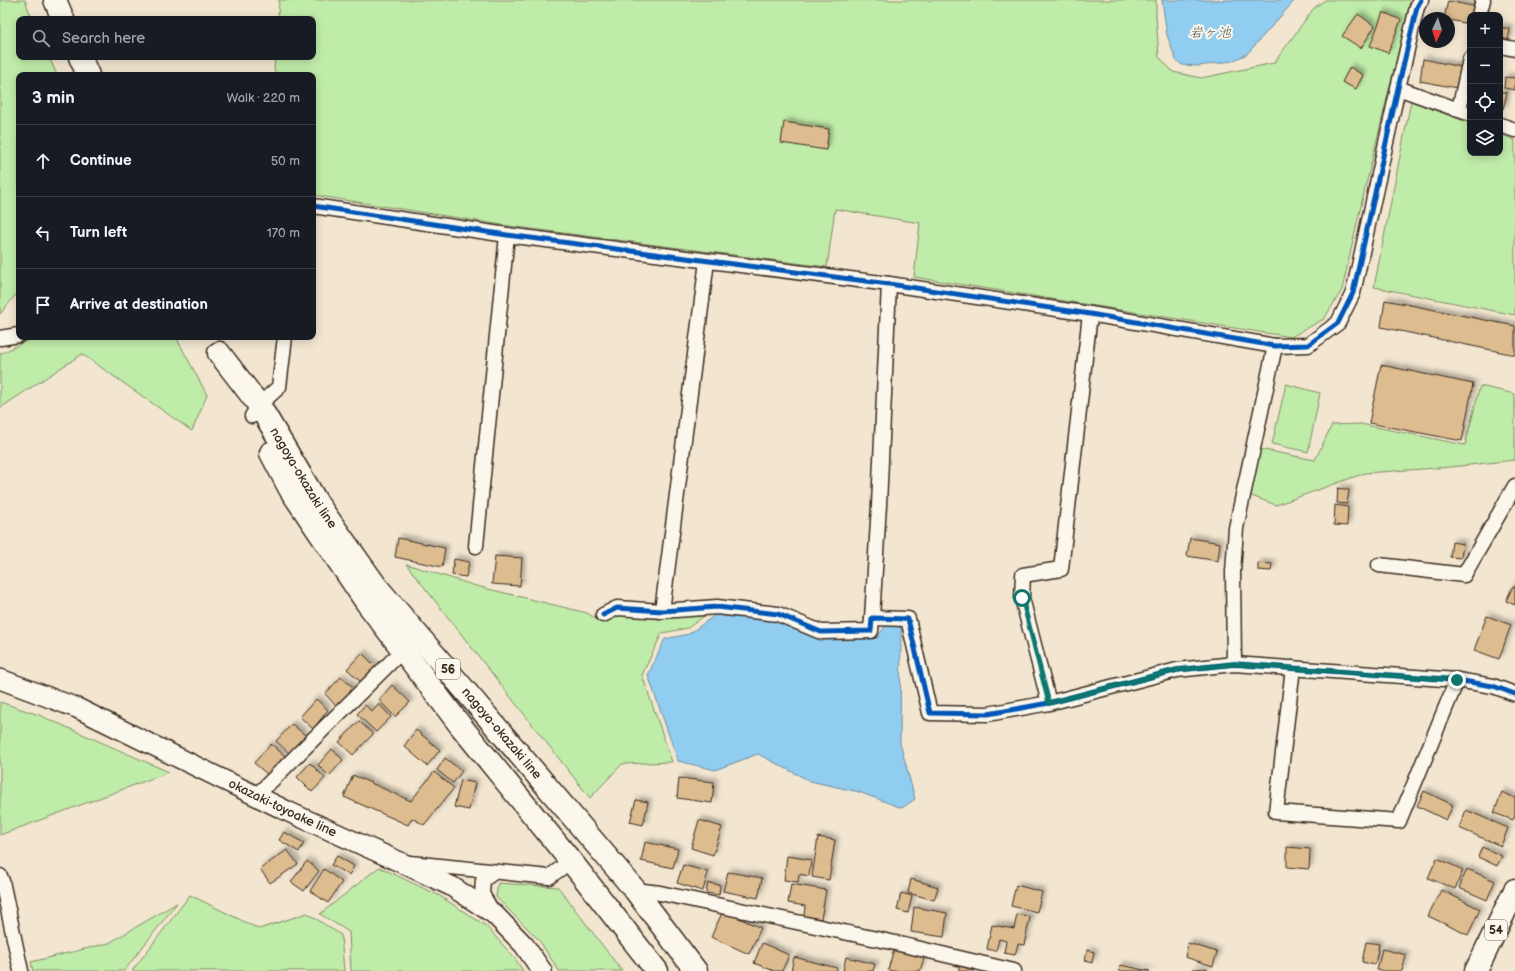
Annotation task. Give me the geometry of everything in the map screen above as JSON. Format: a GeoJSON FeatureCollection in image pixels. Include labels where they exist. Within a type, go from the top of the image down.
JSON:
{"type":"FeatureCollection","features":[{"type":"Feature","properties":{"kind":"main road"},"geometry":{"type":"LineString","coordinates":[[55,0],[62,16]]}},
{"type":"Feature","properties":{"kind":"main road"},"geometry":{"type":"LineString","coordinates":[[81,60],[87,72]]}},
{"type":"Feature","properties":{"kind":"main road","name":"nagoya-okazaki line"},"geometry":{"type":"LineString","coordinates":[[214,345],[255,411],[319,506],[376,586],[636,890],[696,971]]}},
{"type":"Feature","properties":{"kind":"main road","name":"nagoya-okazaki line"},"geometry":{"type":"LineString","coordinates":[[255,411],[290,489],[367,603],[460,725],[571,861],[657,971]]}},
{"type":"Feature","properties":{"kind":"main road","name":"okazaki-toyoake line"},"geometry":{"type":"LineString","coordinates":[[0,679],[77,708],[256,796],[451,886],[494,914],[524,945],[542,971]]}},
{"type":"Feature","properties":{"kind":"main road","name":"54"},"geometry":{"type":"LineString","coordinates":[[1476,971],[1515,890]]}},
{"type":"Feature","properties":{"kind":"street"},"geometry":{"type":"LineString","coordinates":[[316,206],[507,235],[889,284],[1090,314],[1275,346],[1308,344],[1338,324],[1353,293],[1398,88],[1417,7],[1421,0]]}},
{"type":"Feature","properties":{"kind":"street"},"geometry":{"type":"LineString","coordinates":[[1481,12],[1483,0]]}},
{"type":"Feature","properties":{"kind":"street"},"geometry":{"type":"LineString","coordinates":[[1503,47],[1515,49]]}},
{"type":"Feature","properties":{"kind":"street"},"geometry":{"type":"LineString","coordinates":[[1398,88],[1464,112],[1467,84]]}},
{"type":"Feature","properties":{"kind":"street"},"geometry":{"type":"LineString","coordinates":[[1503,126],[1515,130]]}},
{"type":"Feature","properties":{"kind":"street"},"geometry":{"type":"LineString","coordinates":[[476,546],[507,235]]}},
{"type":"Feature","properties":{"kind":"street"},"geometry":{"type":"LineString","coordinates":[[662,611],[706,261]]}},
{"type":"Feature","properties":{"kind":"street"},"geometry":{"type":"LineString","coordinates":[[603,615],[617,608],[662,611],[717,607],[778,614],[821,632],[871,631],[879,505],[889,284]]}},
{"type":"Feature","properties":{"kind":"street"},"geometry":{"type":"LineString","coordinates":[[1049,703],[1022,598],[1023,575],[1061,569],[1090,314]]}},
{"type":"Feature","properties":{"kind":"street"},"geometry":{"type":"LineString","coordinates":[[0,338],[16,335]]}},
{"type":"Feature","properties":{"kind":"street"},"geometry":{"type":"LineString","coordinates":[[255,411],[279,387],[285,340]]}},
{"type":"Feature","properties":{"kind":"street"},"geometry":{"type":"LineString","coordinates":[[1234,664],[1233,572],[1236,528],[1275,346]]}},
{"type":"Feature","properties":{"kind":"street"},"geometry":{"type":"LineString","coordinates":[[1379,565],[1464,575],[1515,486]]}},
{"type":"Feature","properties":{"kind":"street"},"geometry":{"type":"LineString","coordinates":[[872,618],[908,619],[930,713],[988,714],[1049,703],[1177,670],[1234,664],[1457,680],[1493,686],[1515,694]]}},
{"type":"Feature","properties":{"kind":"street"},"geometry":{"type":"LineString","coordinates":[[256,796],[403,650]]}},
{"type":"Feature","properties":{"kind":"street"},"geometry":{"type":"LineString","coordinates":[[1293,668],[1276,812],[1399,821],[1457,680]]}},
{"type":"Feature","properties":{"kind":"street"},"geometry":{"type":"LineString","coordinates":[[400,862],[549,878],[571,861]]}},
{"type":"Feature","properties":{"kind":"street"},"geometry":{"type":"LineString","coordinates":[[494,872],[483,880],[482,894],[494,914]]}},
{"type":"Feature","properties":{"kind":"street"},"geometry":{"type":"LineString","coordinates":[[0,876],[21,971]]}},
{"type":"Feature","properties":{"kind":"street"},"geometry":{"type":"LineString","coordinates":[[636,890],[660,893],[891,942],[1014,971]]}},
{"type":"Feature","properties":{"kind":"green space"},"geometry":{"type":"Polygon","coordinates":[[[0,0],[25,0],[31,16],[16,16],[16,60],[50,60],[56,72],[16,72],[16,295],[0,314],[0,0]]]}},
{"type":"Feature","properties":{"kind":"green space"},"geometry":{"type":"Polygon","coordinates":[[[279,0],[1156,0],[1159,57],[1173,72],[1201,78],[1274,63],[1314,8],[1325,0],[1411,0],[1342,290],[1324,319],[1291,337],[914,277],[920,223],[835,209],[827,267],[509,226],[316,195],[316,72],[275,72],[274,69],[275,60],[316,60],[316,16],[278,16],[279,0]]]}},
{"type":"Feature","properties":{"kind":"green space"},"geometry":{"type":"Polygon","coordinates":[[[1411,101],[1467,122],[1467,156],[1503,156],[1503,135],[1515,140],[1515,315],[1374,287],[1411,101]]]}},
{"type":"Feature","properties":{"kind":"green space"},"geometry":{"type":"Polygon","coordinates":[[[28,340],[178,340],[207,395],[192,431],[82,354],[0,408],[0,353],[28,340]]]}},
{"type":"Feature","properties":{"kind":"green space"},"geometry":{"type":"Polygon","coordinates":[[[1286,384],[1320,393],[1308,452],[1272,444],[1286,384]]]}},
{"type":"Feature","properties":{"kind":"green space"},"geometry":{"type":"Polygon","coordinates":[[[1480,386],[1515,394],[1515,460],[1451,467],[1365,473],[1276,505],[1249,495],[1259,449],[1315,460],[1332,425],[1361,424],[1465,445],[1480,386]]]}},
{"type":"Feature","properties":{"kind":"green space"},"geometry":{"type":"Polygon","coordinates":[[[406,564],[476,586],[587,613],[602,623],[618,615],[660,619],[708,613],[688,628],[662,633],[642,675],[672,762],[622,764],[590,798],[406,564]]]}},
{"type":"Feature","properties":{"kind":"green space"},"geometry":{"type":"Polygon","coordinates":[[[0,702],[39,715],[169,772],[0,835],[0,702]]]}},
{"type":"Feature","properties":{"kind":"green space"},"geometry":{"type":"Polygon","coordinates":[[[379,867],[440,896],[486,926],[516,960],[523,971],[351,971],[349,932],[320,914],[379,867]]]}},
{"type":"Feature","properties":{"kind":"green space"},"geometry":{"type":"Polygon","coordinates":[[[498,883],[558,887],[622,971],[559,971],[539,940],[496,897],[498,883]]]}},
{"type":"Feature","properties":{"kind":"green space"},"geometry":{"type":"Polygon","coordinates":[[[190,895],[259,929],[307,913],[341,935],[344,971],[132,971],[190,895]]]}},
{"type":"Feature","properties":{"kind":"green space"},"geometry":{"type":"Polygon","coordinates":[[[177,903],[124,971],[33,971],[31,962],[109,943],[177,903]]]}},
{"type":"Feature","properties":{"kind":"water","name":"岩ヶ池"},"geometry":{"type":"Polygon","coordinates":[[[1162,0],[1295,0],[1247,54],[1232,61],[1199,66],[1182,65],[1176,60],[1167,35],[1162,0]]]}},
{"type":"Feature","properties":{"kind":"water"},"geometry":{"type":"Polygon","coordinates":[[[715,615],[775,621],[815,638],[877,638],[886,625],[901,627],[900,743],[915,799],[902,808],[859,792],[810,781],[758,754],[715,770],[678,761],[648,675],[665,639],[689,634],[715,615]]]}},
{"type":"Feature","properties":{"kind":"building"},"geometry":{"type":"Polygon","coordinates":[[[1448,1],[1477,7],[1476,12],[1467,12],[1467,23],[1455,21],[1455,12],[1445,12],[1448,1]]]}},
{"type":"Feature","properties":{"kind":"building"},"geometry":{"type":"Polygon","coordinates":[[[1383,12],[1401,20],[1388,53],[1370,46],[1383,12]]]}},
{"type":"Feature","properties":{"kind":"building"},"geometry":{"type":"Polygon","coordinates":[[[1358,14],[1375,26],[1361,48],[1342,36],[1358,14]]]}},
{"type":"Feature","properties":{"kind":"building"},"geometry":{"type":"Polygon","coordinates":[[[1503,28],[1510,29],[1508,41],[1503,40],[1503,28]]]}},
{"type":"Feature","properties":{"kind":"building"},"geometry":{"type":"Polygon","coordinates":[[[1423,59],[1461,67],[1457,88],[1420,81],[1423,59]]]}},
{"type":"Feature","properties":{"kind":"building"},"geometry":{"type":"Polygon","coordinates":[[[1350,67],[1363,75],[1356,89],[1342,82],[1350,67]]]}},
{"type":"Feature","properties":{"kind":"building"},"geometry":{"type":"Polygon","coordinates":[[[1505,77],[1515,78],[1515,90],[1504,88],[1505,77]]]}},
{"type":"Feature","properties":{"kind":"building"},"geometry":{"type":"Polygon","coordinates":[[[1503,92],[1507,93],[1503,109],[1503,92]]]}},
{"type":"Feature","properties":{"kind":"building"},"geometry":{"type":"Polygon","coordinates":[[[784,122],[829,129],[826,150],[781,143],[784,122]]]}},
{"type":"Feature","properties":{"kind":"building"},"geometry":{"type":"Polygon","coordinates":[[[1385,300],[1515,326],[1515,355],[1381,327],[1385,300]]]}},
{"type":"Feature","properties":{"kind":"building"},"geometry":{"type":"Polygon","coordinates":[[[1381,365],[1473,384],[1462,441],[1369,423],[1381,365]]]}},
{"type":"Feature","properties":{"kind":"building"},"geometry":{"type":"Polygon","coordinates":[[[1338,488],[1349,490],[1347,504],[1337,503],[1338,488]]]}},
{"type":"Feature","properties":{"kind":"building"},"geometry":{"type":"Polygon","coordinates":[[[1335,505],[1348,507],[1347,526],[1334,525],[1335,505]]]}},
{"type":"Feature","properties":{"kind":"building"},"geometry":{"type":"Polygon","coordinates":[[[398,538],[445,548],[442,567],[395,557],[398,538]]]}},
{"type":"Feature","properties":{"kind":"building"},"geometry":{"type":"Polygon","coordinates":[[[1190,538],[1220,543],[1218,561],[1187,556],[1190,538]]]}},
{"type":"Feature","properties":{"kind":"building"},"geometry":{"type":"Polygon","coordinates":[[[1452,542],[1463,544],[1461,558],[1450,557],[1452,542]]]}},
{"type":"Feature","properties":{"kind":"building"},"geometry":{"type":"Polygon","coordinates":[[[495,556],[522,558],[520,586],[492,584],[495,556]]]}},
{"type":"Feature","properties":{"kind":"building"},"geometry":{"type":"Polygon","coordinates":[[[454,559],[469,562],[466,577],[452,575],[454,559]]]}},
{"type":"Feature","properties":{"kind":"building"},"geometry":{"type":"Polygon","coordinates":[[[1258,563],[1272,564],[1271,571],[1258,570],[1258,563]]]}},
{"type":"Feature","properties":{"kind":"building"},"geometry":{"type":"Polygon","coordinates":[[[1513,586],[1515,587],[1515,605],[1506,601],[1513,586]]]}},
{"type":"Feature","properties":{"kind":"building"},"geometry":{"type":"Polygon","coordinates":[[[1487,616],[1511,625],[1499,659],[1474,650],[1487,616]]]}},
{"type":"Feature","properties":{"kind":"building"},"geometry":{"type":"Polygon","coordinates":[[[362,653],[376,667],[361,682],[347,669],[362,653]]]}},
{"type":"Feature","properties":{"kind":"building"},"geometry":{"type":"Polygon","coordinates":[[[341,677],[354,688],[337,707],[325,694],[341,677]]]}},
{"type":"Feature","properties":{"kind":"building"},"geometry":{"type":"Polygon","coordinates":[[[392,685],[410,702],[395,717],[379,700],[392,685]]]}},
{"type":"Feature","properties":{"kind":"building"},"geometry":{"type":"Polygon","coordinates":[[[316,699],[328,710],[313,729],[300,717],[316,699]]]}},
{"type":"Feature","properties":{"kind":"building"},"geometry":{"type":"Polygon","coordinates":[[[379,704],[391,717],[376,732],[357,714],[365,705],[372,712],[379,704]]]}},
{"type":"Feature","properties":{"kind":"building"},"geometry":{"type":"Polygon","coordinates":[[[359,721],[373,734],[353,755],[339,742],[359,721]]]}},
{"type":"Feature","properties":{"kind":"building"},"geometry":{"type":"Polygon","coordinates":[[[292,724],[306,736],[290,754],[276,741],[292,724]]]}},
{"type":"Feature","properties":{"kind":"building"},"geometry":{"type":"Polygon","coordinates":[[[416,730],[440,750],[427,766],[404,746],[416,730]]]}},
{"type":"Feature","properties":{"kind":"building"},"geometry":{"type":"Polygon","coordinates":[[[271,744],[285,756],[268,775],[254,763],[271,744]]]}},
{"type":"Feature","properties":{"kind":"building"},"geometry":{"type":"Polygon","coordinates":[[[332,749],[343,760],[329,776],[318,765],[332,749]]]}},
{"type":"Feature","properties":{"kind":"building"},"geometry":{"type":"Polygon","coordinates":[[[445,758],[462,771],[453,783],[437,770],[445,758]]]}},
{"type":"Feature","properties":{"kind":"building"},"geometry":{"type":"Polygon","coordinates":[[[310,763],[325,778],[312,792],[297,777],[310,763]]]}},
{"type":"Feature","properties":{"kind":"building"},"geometry":{"type":"Polygon","coordinates":[[[434,772],[454,788],[424,825],[412,818],[408,825],[344,797],[353,775],[411,801],[434,772]]]}},
{"type":"Feature","properties":{"kind":"building"},"geometry":{"type":"Polygon","coordinates":[[[679,778],[714,782],[712,803],[677,798],[679,778]]]}},
{"type":"Feature","properties":{"kind":"building"},"geometry":{"type":"Polygon","coordinates":[[[461,780],[475,783],[469,810],[454,807],[461,780]]]}},
{"type":"Feature","properties":{"kind":"building"},"geometry":{"type":"Polygon","coordinates":[[[1424,791],[1453,805],[1446,820],[1417,806],[1424,791]]]}},
{"type":"Feature","properties":{"kind":"building"},"geometry":{"type":"Polygon","coordinates":[[[1502,792],[1515,798],[1515,816],[1513,820],[1494,813],[1502,792]]]}},
{"type":"Feature","properties":{"kind":"building"},"geometry":{"type":"Polygon","coordinates":[[[636,800],[648,802],[643,825],[630,822],[636,800]]]}},
{"type":"Feature","properties":{"kind":"building"},"geometry":{"type":"Polygon","coordinates":[[[1466,810],[1508,828],[1501,846],[1459,828],[1466,810]]]}},
{"type":"Feature","properties":{"kind":"building"},"geometry":{"type":"Polygon","coordinates":[[[699,820],[722,827],[713,855],[691,848],[699,820]]]}},
{"type":"Feature","properties":{"kind":"building"},"geometry":{"type":"Polygon","coordinates":[[[284,832],[304,843],[299,852],[279,840],[284,832]]]}},
{"type":"Feature","properties":{"kind":"building"},"geometry":{"type":"Polygon","coordinates":[[[818,837],[835,840],[829,880],[812,877],[818,837]]]}},
{"type":"Feature","properties":{"kind":"building"},"geometry":{"type":"Polygon","coordinates":[[[645,842],[678,849],[673,868],[641,861],[645,842]]]}},
{"type":"Feature","properties":{"kind":"building"},"geometry":{"type":"Polygon","coordinates":[[[1287,847],[1310,849],[1309,869],[1287,867],[1287,847]]]}},
{"type":"Feature","properties":{"kind":"building"},"geometry":{"type":"Polygon","coordinates":[[[1482,847],[1502,856],[1497,866],[1478,857],[1482,847]]]}},
{"type":"Feature","properties":{"kind":"building"},"geometry":{"type":"Polygon","coordinates":[[[287,850],[298,864],[270,883],[260,869],[287,850]]]}},
{"type":"Feature","properties":{"kind":"building"},"geometry":{"type":"Polygon","coordinates":[[[337,856],[354,866],[349,875],[331,865],[337,856]]]}},
{"type":"Feature","properties":{"kind":"building"},"geometry":{"type":"Polygon","coordinates":[[[787,856],[811,860],[809,876],[799,874],[798,882],[784,880],[787,856]]]}},
{"type":"Feature","properties":{"kind":"building"},"geometry":{"type":"Polygon","coordinates":[[[1437,858],[1463,870],[1455,889],[1428,878],[1437,858]]]}},
{"type":"Feature","properties":{"kind":"building"},"geometry":{"type":"Polygon","coordinates":[[[307,861],[319,871],[304,891],[291,882],[307,861]]]}},
{"type":"Feature","properties":{"kind":"building"},"geometry":{"type":"Polygon","coordinates":[[[683,865],[708,872],[703,891],[677,883],[683,865]]]}},
{"type":"Feature","properties":{"kind":"building"},"geometry":{"type":"Polygon","coordinates":[[[324,869],[342,882],[328,903],[310,891],[324,869]]]}},
{"type":"Feature","properties":{"kind":"building"},"geometry":{"type":"Polygon","coordinates":[[[1467,869],[1495,881],[1487,900],[1459,888],[1467,869]]]}},
{"type":"Feature","properties":{"kind":"building"},"geometry":{"type":"Polygon","coordinates":[[[728,872],[762,878],[758,898],[723,891],[728,872]]]}},
{"type":"Feature","properties":{"kind":"building"},"geometry":{"type":"Polygon","coordinates":[[[911,879],[938,887],[934,900],[908,893],[911,879]]]}},
{"type":"Feature","properties":{"kind":"building"},"geometry":{"type":"Polygon","coordinates":[[[708,883],[720,885],[719,895],[706,893],[708,883]]]}},
{"type":"Feature","properties":{"kind":"building"},"geometry":{"type":"Polygon","coordinates":[[[791,884],[826,890],[821,919],[804,916],[805,906],[788,903],[791,884]]]}},
{"type":"Feature","properties":{"kind":"building"},"geometry":{"type":"Polygon","coordinates":[[[1016,885],[1042,892],[1037,912],[1011,906],[1016,885]]]}},
{"type":"Feature","properties":{"kind":"building"},"geometry":{"type":"Polygon","coordinates":[[[1441,890],[1480,909],[1468,935],[1428,916],[1441,890]]]}},
{"type":"Feature","properties":{"kind":"building"},"geometry":{"type":"Polygon","coordinates":[[[901,893],[912,896],[908,913],[897,910],[901,893]]]}},
{"type":"Feature","properties":{"kind":"building"},"geometry":{"type":"Polygon","coordinates":[[[914,907],[947,913],[944,937],[911,932],[914,907]]]}},
{"type":"Feature","properties":{"kind":"building"},"geometry":{"type":"Polygon","coordinates":[[[723,911],[761,928],[749,954],[711,937],[723,911]]]}},
{"type":"Feature","properties":{"kind":"building"},"geometry":{"type":"Polygon","coordinates":[[[1017,914],[1030,917],[1024,945],[1018,944],[1015,955],[1004,953],[1006,941],[999,939],[996,951],[987,949],[992,925],[1014,929],[1017,914]]]}},
{"type":"Feature","properties":{"kind":"building"},"geometry":{"type":"Polygon","coordinates":[[[1366,942],[1379,944],[1375,965],[1362,962],[1366,942]]]}},
{"type":"Feature","properties":{"kind":"building"},"geometry":{"type":"Polygon","coordinates":[[[762,943],[789,955],[782,971],[774,971],[754,963],[762,943]]]}},
{"type":"Feature","properties":{"kind":"building"},"geometry":{"type":"Polygon","coordinates":[[[1188,943],[1217,952],[1213,966],[1185,957],[1188,943]]]}},
{"type":"Feature","properties":{"kind":"building"},"geometry":{"type":"Polygon","coordinates":[[[894,949],[924,958],[920,971],[888,970],[894,949]]]}},
{"type":"Feature","properties":{"kind":"building"},"geometry":{"type":"Polygon","coordinates":[[[1382,949],[1406,955],[1402,971],[1377,970],[1382,949]]]}},
{"type":"Feature","properties":{"kind":"building"},"geometry":{"type":"Polygon","coordinates":[[[1087,950],[1094,952],[1092,963],[1085,961],[1087,950]]]}},
{"type":"Feature","properties":{"kind":"building"},"geometry":{"type":"Polygon","coordinates":[[[794,957],[837,968],[837,971],[791,971],[794,957]]]}},
{"type":"Feature","properties":{"kind":"building"},"geometry":{"type":"Polygon","coordinates":[[[846,957],[875,964],[873,971],[843,971],[846,957]]]}},
{"type":"Feature","properties":{"kind":"building"},"geometry":{"type":"Polygon","coordinates":[[[1120,965],[1150,971],[1119,971],[1120,965]]]}},
{"type":"Feature","properties":{"kind":"building"},"geometry":{"type":"Polygon","coordinates":[[[960,966],[975,971],[958,971],[960,966]]]}},
{"type":"Feature","properties":{"kind":"building"},"geometry":{"type":"Polygon","coordinates":[[[1207,968],[1207,971],[1193,971],[1193,969],[1207,968]]]}},
{"type":"Feature","properties":{"kind":"cycle path"},"geometry":{"type":"LineString","coordinates":[[316,206],[507,235],[889,284],[1090,314],[1275,346],[1308,345],[1338,323],[1353,293],[1398,88],[1417,7],[1421,0]]}},
{"type":"Feature","properties":{"kind":"cycle path"},"geometry":{"type":"LineString","coordinates":[[603,615],[617,608],[662,611],[717,607],[778,614],[821,632],[871,631],[872,618],[908,619],[930,713],[988,714],[1049,703],[1177,670],[1234,664],[1457,680],[1493,686],[1515,694]]}},
{"type":"Feature","properties":{"kind":"route"},"geometry":{"type":"LineString","coordinates":[[1022,598],[1049,703],[1177,670],[1234,664],[1457,680]]}}]}
